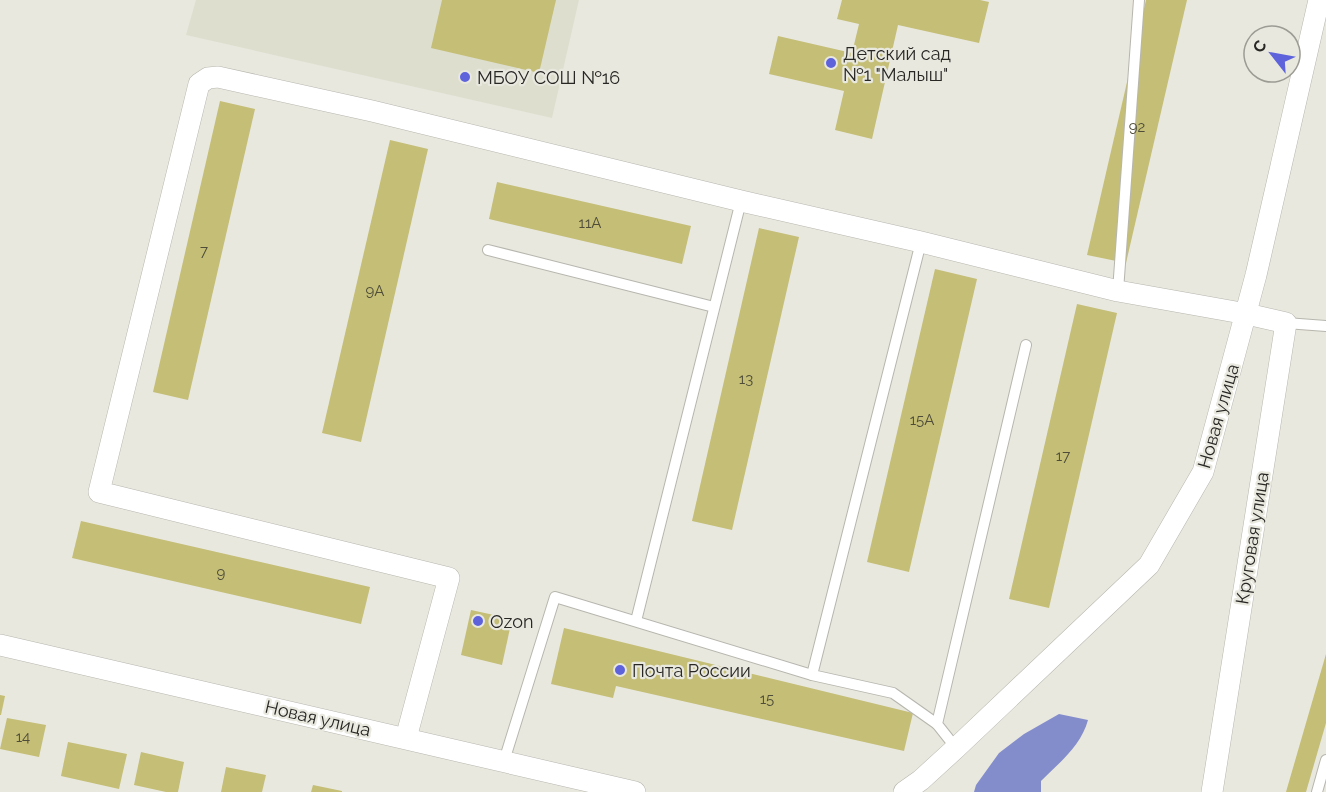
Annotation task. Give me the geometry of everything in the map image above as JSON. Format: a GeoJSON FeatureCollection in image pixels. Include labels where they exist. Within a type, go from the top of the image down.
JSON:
{"type":"FeatureCollection","features":[{"type":"Feature","properties":{"kind":"street","name":"Новая улица"},"geometry":{"type":"LineString","coordinates":[[904,792],[921,780],[956,748],[1149,565],[1203,472],[1247,314],[1319,0]]}},
{"type":"Feature","properties":{"kind":"street"},"geometry":{"type":"LineString","coordinates":[[406,738],[449,578],[99,492],[200,84],[208,78],[218,77],[372,111],[1118,291],[1286,323]]}},
{"type":"Feature","properties":{"kind":"street","name":"Круговая улица"},"geometry":{"type":"LineString","coordinates":[[1212,792],[1286,323]]}},
{"type":"Feature","properties":{"kind":"street","name":"Новая улица"},"geometry":{"type":"LineString","coordinates":[[0,645],[635,792]]}},
{"type":"Feature","properties":{"kind":"lane"},"geometry":{"type":"LineString","coordinates":[[1118,291],[1138,0]]}},
{"type":"Feature","properties":{"kind":"lane"},"geometry":{"type":"LineString","coordinates":[[636,621],[741,201]]}},
{"type":"Feature","properties":{"kind":"lane"},"geometry":{"type":"LineString","coordinates":[[812,675],[921,242]]}},
{"type":"Feature","properties":{"kind":"lane"},"geometry":{"type":"LineString","coordinates":[[488,250],[714,307]]}},
{"type":"Feature","properties":{"kind":"lane"},"geometry":{"type":"LineString","coordinates":[[1286,323],[1326,326]]}},
{"type":"Feature","properties":{"kind":"lane"},"geometry":{"type":"LineString","coordinates":[[937,724],[1026,345]]}},
{"type":"Feature","properties":{"kind":"lane"},"geometry":{"type":"LineString","coordinates":[[504,761],[555,597],[812,675],[893,693],[937,724],[956,748]]}},
{"type":"Feature","properties":{"kind":"lane"},"geometry":{"type":"LineString","coordinates":[[1317,792],[1326,760]]}},
{"type":"Feature","properties":{"kind":"shaded area","name":"МБОУ СОШ №16"},"geometry":{"type":"Polygon","coordinates":[[[196,0],[579,0],[552,118],[186,35],[196,0]]]}},
{"type":"Feature","properties":{"kind":"water"},"geometry":{"type":"Polygon","coordinates":[[[1059,714],[1088,720],[1075,746],[1041,781],[1041,792],[974,792],[976,785],[999,753],[1024,734],[1059,714]]]}},
{"type":"Feature","properties":{"kind":"building"},"geometry":{"type":"Polygon","coordinates":[[[442,0],[556,0],[539,73],[431,48],[442,0]]]}},
{"type":"Feature","properties":{"kind":"building","name":"Детский сад №1 \"Малыш\""},"geometry":{"type":"Polygon","coordinates":[[[842,0],[980,0],[989,2],[979,43],[898,25],[872,139],[835,130],[844,91],[769,74],[778,36],[852,53],[859,24],[837,19],[842,0]]]}},
{"type":"Feature","properties":{"kind":"building"},"geometry":{"type":"Polygon","coordinates":[[[1146,0],[1187,0],[1126,263],[1087,255],[1146,0]]]}},
{"type":"Feature","properties":{"kind":"building"},"geometry":{"type":"Polygon","coordinates":[[[220,101],[255,109],[188,400],[153,392],[220,101]]]}},
{"type":"Feature","properties":{"kind":"building"},"geometry":{"type":"Polygon","coordinates":[[[390,140],[428,149],[361,442],[322,433],[390,140]]]}},
{"type":"Feature","properties":{"kind":"building"},"geometry":{"type":"Polygon","coordinates":[[[497,182],[691,226],[682,264],[489,219],[497,182]]]}},
{"type":"Feature","properties":{"kind":"building"},"geometry":{"type":"Polygon","coordinates":[[[759,228],[799,237],[732,530],[692,521],[759,228]]]}},
{"type":"Feature","properties":{"kind":"building"},"geometry":{"type":"Polygon","coordinates":[[[935,269],[977,279],[909,572],[867,562],[935,269]]]}},
{"type":"Feature","properties":{"kind":"building"},"geometry":{"type":"Polygon","coordinates":[[[1077,304],[1117,313],[1049,608],[1009,599],[1077,304]]]}},
{"type":"Feature","properties":{"kind":"building"},"geometry":{"type":"Polygon","coordinates":[[[81,521],[370,587],[361,624],[72,558],[81,521]]]}},
{"type":"Feature","properties":{"kind":"building"},"geometry":{"type":"Polygon","coordinates":[[[471,610],[512,619],[502,665],[461,655],[471,610]]]}},
{"type":"Feature","properties":{"kind":"building"},"geometry":{"type":"Polygon","coordinates":[[[564,628],[913,713],[904,751],[616,686],[613,698],[551,684],[564,628]]]}},
{"type":"Feature","properties":{"kind":"building"},"geometry":{"type":"Polygon","coordinates":[[[1326,654],[1326,723],[1306,792],[1286,792],[1326,654]]]}},
{"type":"Feature","properties":{"kind":"building"},"geometry":{"type":"Polygon","coordinates":[[[0,695],[5,696],[1,715],[0,715],[0,695]]]}},
{"type":"Feature","properties":{"kind":"building"},"geometry":{"type":"Polygon","coordinates":[[[7,718],[46,725],[39,757],[0,749],[7,718]]]}},
{"type":"Feature","properties":{"kind":"building"},"geometry":{"type":"Polygon","coordinates":[[[68,742],[127,754],[119,789],[61,776],[68,742]]]}},
{"type":"Feature","properties":{"kind":"building"},"geometry":{"type":"Polygon","coordinates":[[[141,752],[184,762],[178,792],[166,792],[134,785],[141,752]]]}},
{"type":"Feature","properties":{"kind":"building"},"geometry":{"type":"Polygon","coordinates":[[[226,767],[266,775],[262,792],[221,792],[226,767]]]}},
{"type":"Feature","properties":{"kind":"building"},"geometry":{"type":"Polygon","coordinates":[[[313,785],[342,791],[342,792],[311,792],[313,785]]]}},
{"type":"Feature","properties":{"kind":"place","name":"Детский сад №1 \"Малыш\""},"geometry":{"type":"Point","coordinates":[831,63]}},
{"type":"Feature","properties":{"kind":"place","name":"МБОУ СОШ №16"},"geometry":{"type":"Point","coordinates":[465,77]}},
{"type":"Feature","properties":{"kind":"place","name":"Ozon"},"geometry":{"type":"Point","coordinates":[478,621]}},
{"type":"Feature","properties":{"kind":"place","name":"Почта России"},"geometry":{"type":"Point","coordinates":[620,670]}}]}
